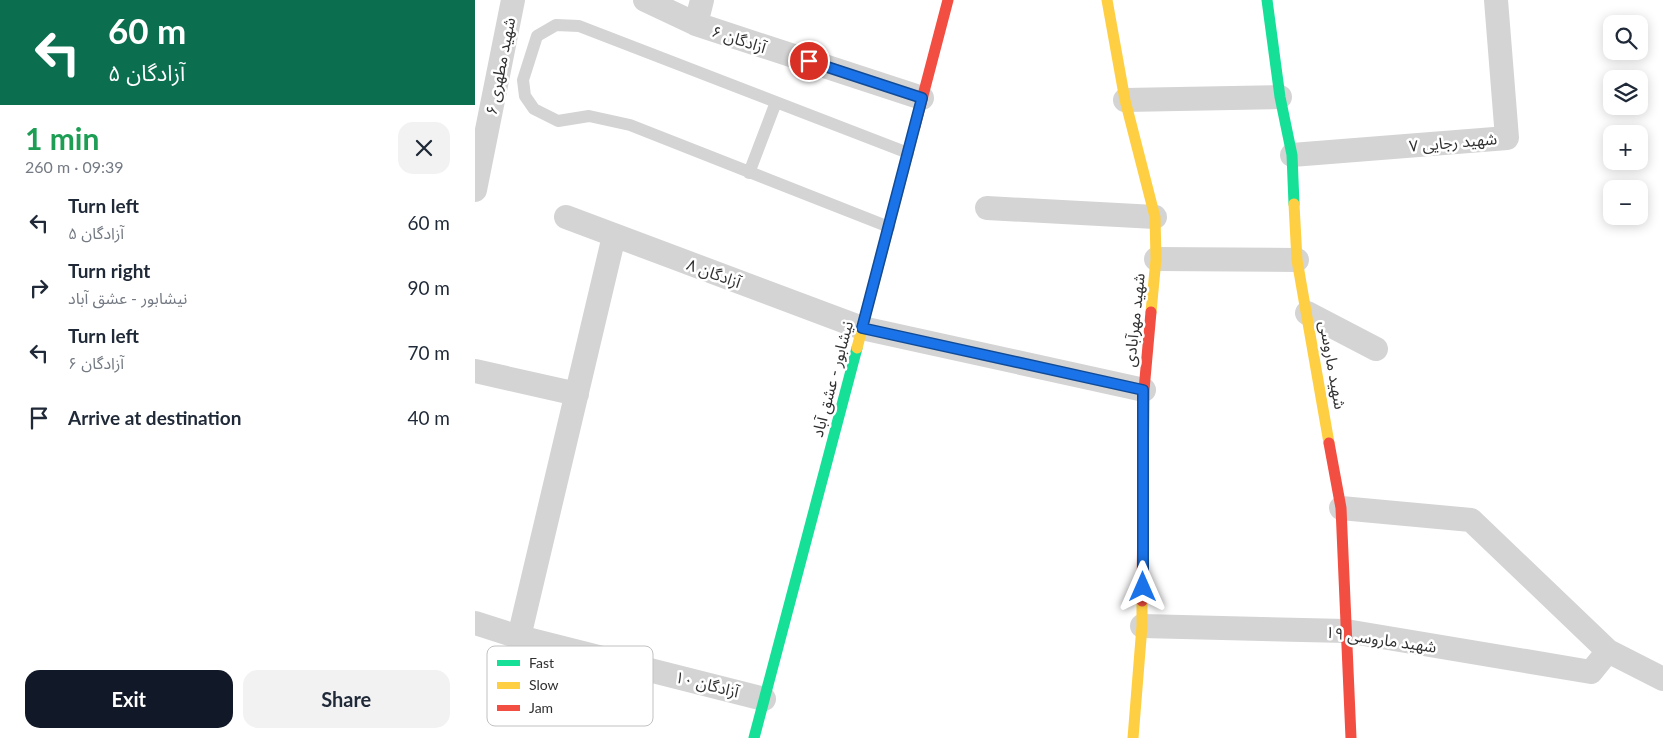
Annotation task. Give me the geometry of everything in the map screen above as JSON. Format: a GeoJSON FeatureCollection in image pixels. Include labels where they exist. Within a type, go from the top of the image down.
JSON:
{"type":"FeatureCollection","features":[{"type":"Feature","properties":{"kind":"street","name":"شهید مطهری ۶"},"geometry":{"type":"LineString","coordinates":[[475,190],[513,0]]}},
{"type":"Feature","properties":{"kind":"street","name":"آزادگان ۶"},"geometry":{"type":"LineString","coordinates":[[645,0],[696,24],[922,98]]}},
{"type":"Feature","properties":{"kind":"street"},"geometry":{"type":"LineString","coordinates":[[696,24],[703,0]]}},
{"type":"Feature","properties":{"kind":"street","name":"نیشابور - عشق آباد"},"geometry":{"type":"LineString","coordinates":[[755,738],[948,0]]}},
{"type":"Feature","properties":{"kind":"street","name":"شهید مهرآبادی"},"geometry":{"type":"LineString","coordinates":[[1107,0],[1125,100],[1155,217],[1156,259],[1143,390],[1142,626],[1133,738]]}},
{"type":"Feature","properties":{"kind":"street","name":"شهید ماروسی"},"geometry":{"type":"LineString","coordinates":[[1267,0],[1280,97],[1291,156],[1297,260],[1341,508],[1351,738]]}},
{"type":"Feature","properties":{"kind":"street","name":"شهید رجایی ۷"},"geometry":{"type":"LineString","coordinates":[[1291,156],[1507,138],[1496,0]]}},
{"type":"Feature","properties":{"kind":"street"},"geometry":{"type":"LineString","coordinates":[[1125,100],[1280,97]]}},
{"type":"Feature","properties":{"kind":"street"},"geometry":{"type":"LineString","coordinates":[[987,208],[1155,217]]}},
{"type":"Feature","properties":{"kind":"street","name":"آزادگان ۸"},"geometry":{"type":"LineString","coordinates":[[566,217],[862,328],[1143,390]]}},
{"type":"Feature","properties":{"kind":"street"},"geometry":{"type":"LineString","coordinates":[[519,637],[614,236]]}},
{"type":"Feature","properties":{"kind":"street"},"geometry":{"type":"LineString","coordinates":[[1156,259],[1297,260]]}},
{"type":"Feature","properties":{"kind":"street"},"geometry":{"type":"LineString","coordinates":[[1307,313],[1376,349]]}},
{"type":"Feature","properties":{"kind":"street"},"geometry":{"type":"LineString","coordinates":[[475,371],[577,394]]}},
{"type":"Feature","properties":{"kind":"street"},"geometry":{"type":"LineString","coordinates":[[1341,508],[1471,520],[1608,651],[1663,679]]}},
{"type":"Feature","properties":{"kind":"street","name":"آزادگان ۱۰"},"geometry":{"type":"LineString","coordinates":[[475,623],[555,646]]}},
{"type":"Feature","properties":{"kind":"street","name":"شهید ماروسی ۱۹"},"geometry":{"type":"LineString","coordinates":[[1142,626],[1347,631],[1591,672],[1608,651]]}},
{"type":"Feature","properties":{"kind":"street","name":"آزادگان ۱۰"},"geometry":{"type":"LineString","coordinates":[[653,671],[764,699]]}},
{"type":"Feature","properties":{"kind":"lane"},"geometry":{"type":"LineString","coordinates":[[889,227],[631,125],[589,116],[558,121],[534,109],[525,96],[523,80],[537,36],[556,25],[579,26],[908,154]]}},
{"type":"Feature","properties":{"kind":"lane"},"geometry":{"type":"LineString","coordinates":[[749,173],[776,102]]}},
{"type":"Feature","properties":{"kind":"traffic: fast"},"geometry":{"type":"LineString","coordinates":[[1267,0],[1280,97],[1292,155],[1294,204]]}},
{"type":"Feature","properties":{"kind":"traffic: fast"},"geometry":{"type":"LineString","coordinates":[[754,738],[857,348]]}},
{"type":"Feature","properties":{"kind":"traffic: slow"},"geometry":{"type":"LineString","coordinates":[[1107,0],[1125,100],[1155,217],[1156,259],[1151,312]]}},
{"type":"Feature","properties":{"kind":"traffic: slow"},"geometry":{"type":"LineString","coordinates":[[857,348],[915,126]]}},
{"type":"Feature","properties":{"kind":"traffic: slow"},"geometry":{"type":"LineString","coordinates":[[1294,204],[1297,260],[1329,443]]}},
{"type":"Feature","properties":{"kind":"traffic: slow"},"geometry":{"type":"LineString","coordinates":[[1133,738],[1142,626],[1142,601]]}},
{"type":"Feature","properties":{"kind":"traffic: jam"},"geometry":{"type":"LineString","coordinates":[[915,126],[948,0]]}},
{"type":"Feature","properties":{"kind":"traffic: jam"},"geometry":{"type":"LineString","coordinates":[[1142,601],[1144,390],[1151,312]]}},
{"type":"Feature","properties":{"kind":"traffic: jam"},"geometry":{"type":"LineString","coordinates":[[1329,443],[1341,508],[1351,738]]}},
{"type":"Feature","properties":{"kind":"route"},"geometry":{"type":"LineString","coordinates":[[809,61],[922,98],[862,328],[1143,390],[1143,587]]}}]}
